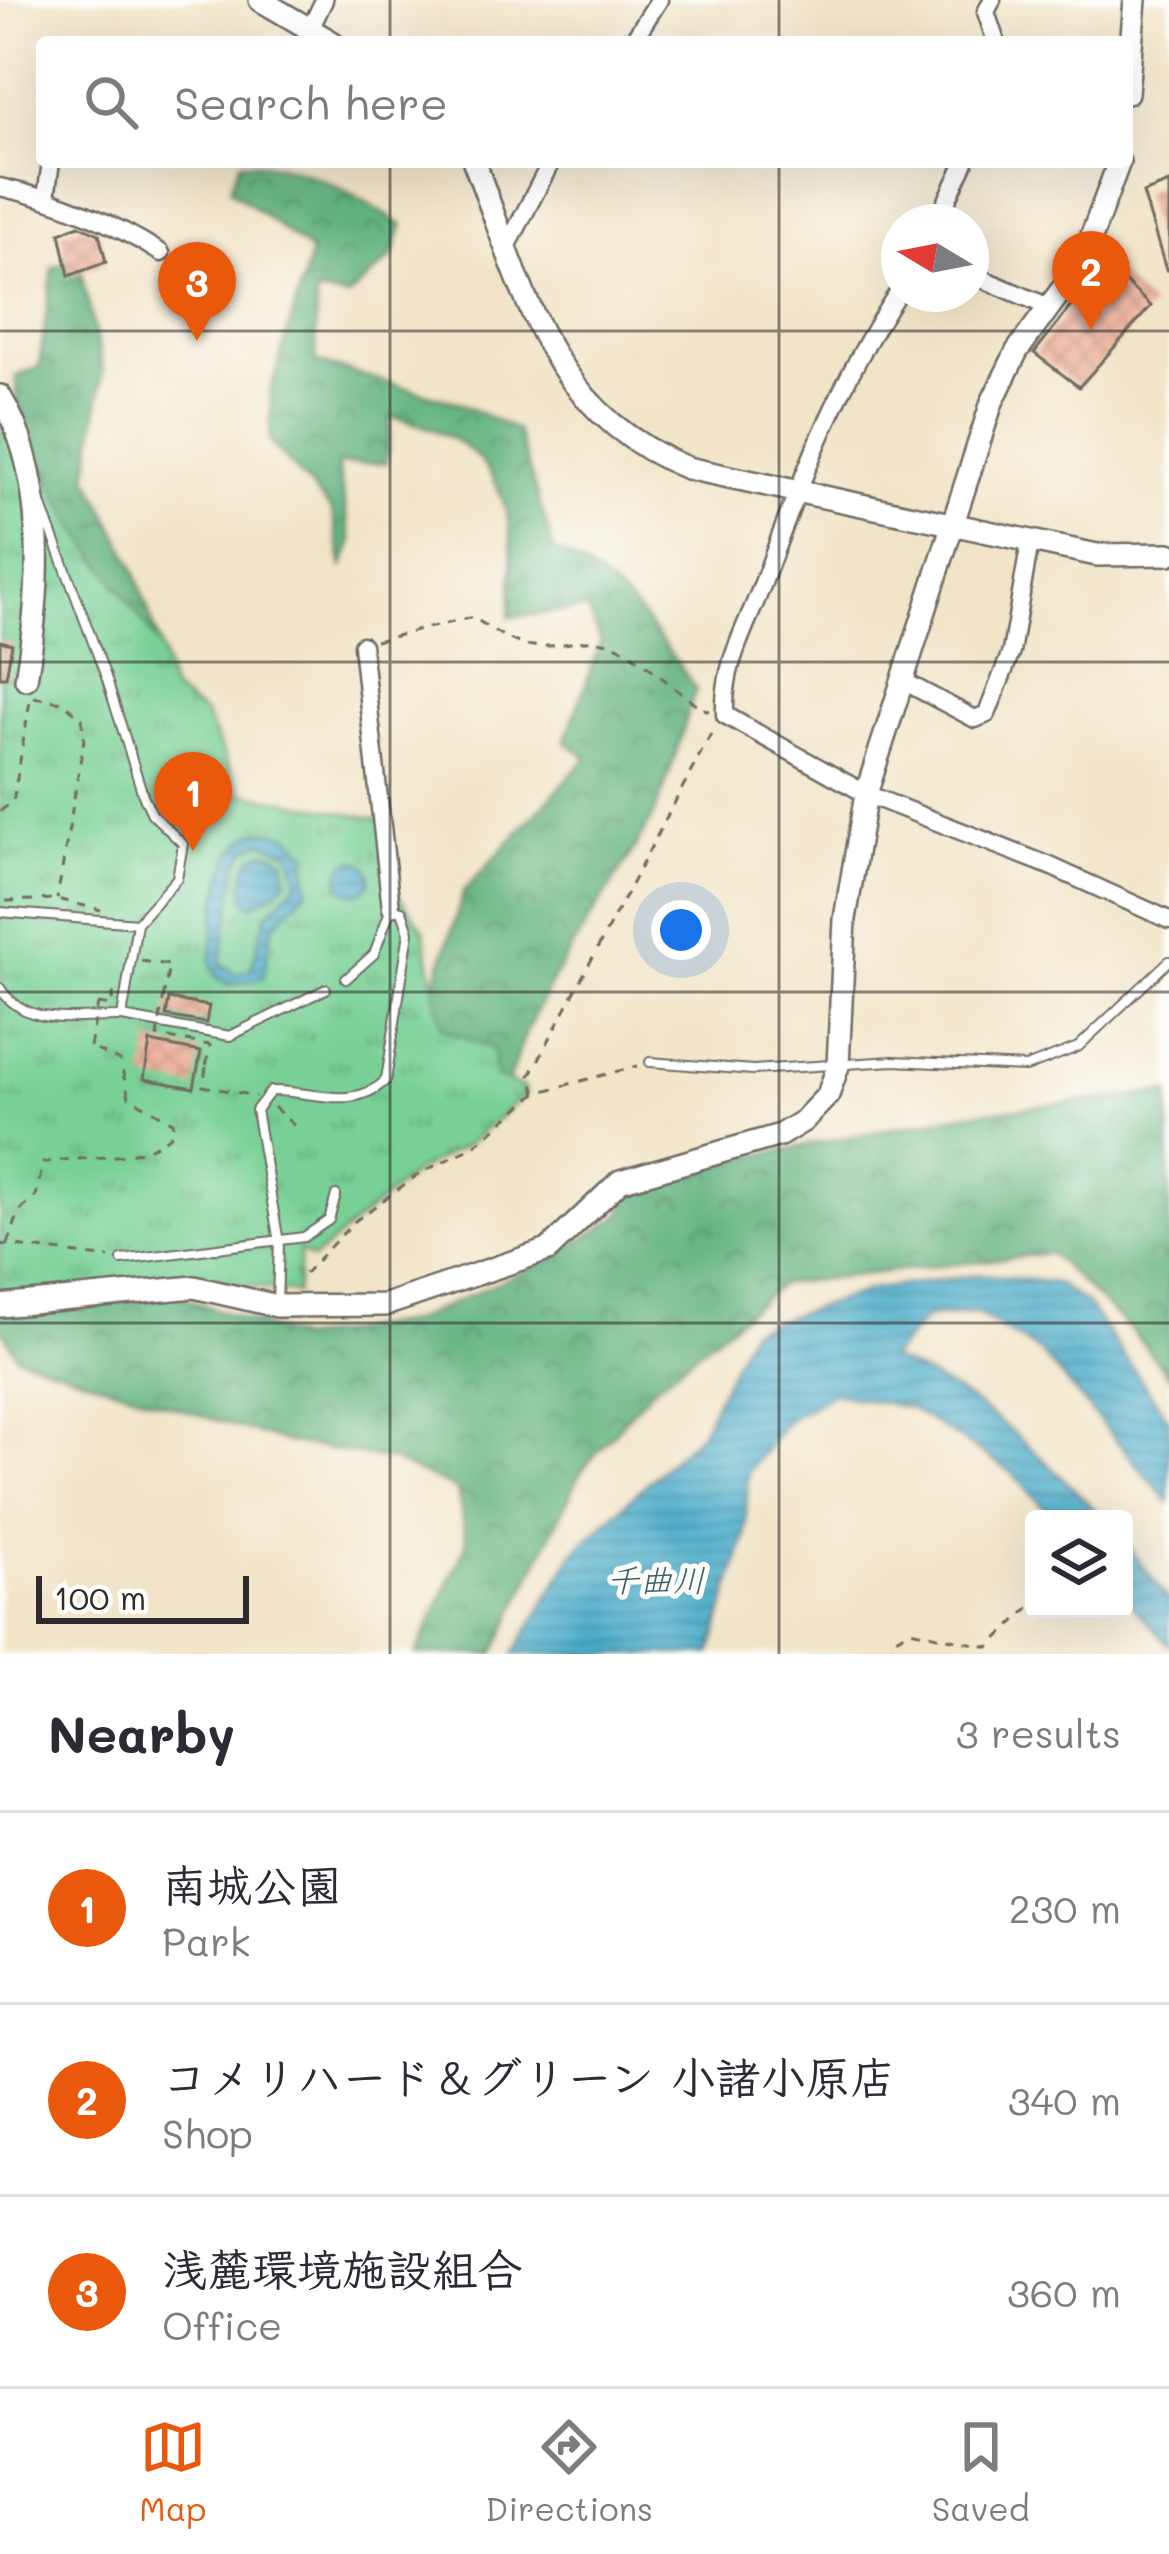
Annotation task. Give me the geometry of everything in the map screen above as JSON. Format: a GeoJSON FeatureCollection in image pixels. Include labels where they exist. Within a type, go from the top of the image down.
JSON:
{"type":"FeatureCollection","features":[{"type":"Feature","properties":{"kind":"street"},"geometry":{"type":"LineString","coordinates":[[260,0],[307,35],[324,0]]}},
{"type":"Feature","properties":{"kind":"street"},"geometry":{"type":"LineString","coordinates":[[636,36],[659,0]]}},
{"type":"Feature","properties":{"kind":"street"},"geometry":{"type":"LineString","coordinates":[[992,0],[986,12],[994,36]]}},
{"type":"Feature","properties":{"kind":"street"},"geometry":{"type":"LineString","coordinates":[[1133,36],[1136,0]]}},
{"type":"Feature","properties":{"kind":"street"},"geometry":{"type":"LineString","coordinates":[[46,197],[50,168]]}},
{"type":"Feature","properties":{"kind":"street"},"geometry":{"type":"LineString","coordinates":[[476,168],[549,347],[575,392],[600,418],[651,454],[687,468],[1030,542],[1120,557],[1169,554]]}},
{"type":"Feature","properties":{"kind":"street"},"geometry":{"type":"LineString","coordinates":[[507,247],[548,168]]}},
{"type":"Feature","properties":{"kind":"street"},"geometry":{"type":"LineString","coordinates":[[945,204],[962,168]]}},
{"type":"Feature","properties":{"kind":"street"},"geometry":{"type":"LineString","coordinates":[[0,1306],[194,1287],[277,1306],[385,1305],[506,1268],[548,1250],[620,1181],[792,1128],[828,1095],[838,1066],[845,919],[866,794],[999,383],[1090,246],[1117,168]]}},
{"type":"Feature","properties":{"kind":"street"},"geometry":{"type":"LineString","coordinates":[[0,187],[46,197],[124,229],[161,253]]}},
{"type":"Feature","properties":{"kind":"street"},"geometry":{"type":"LineString","coordinates":[[989,282],[1049,307]]}},
{"type":"Feature","properties":{"kind":"street"},"geometry":{"type":"LineString","coordinates":[[885,312],[824,422],[799,493],[777,534],[764,580],[723,678],[725,715],[866,794],[1050,866],[1169,920]]}},
{"type":"Feature","properties":{"kind":"street"},"geometry":{"type":"LineString","coordinates":[[0,396],[14,420],[31,478],[36,618],[30,686]]}},
{"type":"Feature","properties":{"kind":"street"},"geometry":{"type":"LineString","coordinates":[[905,682],[975,719],[987,714],[1011,652],[1030,542]]}},
{"type":"Feature","properties":{"kind":"street"},"geometry":{"type":"LineString","coordinates":[[362,645],[391,908]]}},
{"type":"Feature","properties":{"kind":"lane"},"geometry":{"type":"LineString","coordinates":[[31,478],[98,655],[142,795],[152,814],[183,844],[177,878],[137,923],[122,1017]]}},
{"type":"Feature","properties":{"kind":"lane"},"geometry":{"type":"LineString","coordinates":[[277,1306],[279,1242],[256,1109],[263,1097],[287,1090],[349,1100],[375,1091],[386,1080],[409,932],[402,911],[391,908],[374,955],[346,979]]}},
{"type":"Feature","properties":{"kind":"lane"},"geometry":{"type":"LineString","coordinates":[[0,909],[137,923]]}},
{"type":"Feature","properties":{"kind":"lane"},"geometry":{"type":"LineString","coordinates":[[650,1063],[753,1070],[893,1061],[1026,1067],[1078,1047],[1169,962]]}},
{"type":"Feature","properties":{"kind":"lane"},"geometry":{"type":"LineString","coordinates":[[0,988],[8,1001],[37,1018],[122,1017],[230,1036],[326,988]]}},
{"type":"Feature","properties":{"kind":"lane"},"geometry":{"type":"LineString","coordinates":[[122,1260],[304,1238],[329,1220],[336,1195]]}},
{"type":"Feature","properties":{"kind":"path"},"geometry":{"type":"LineString","coordinates":[[362,645],[473,617],[515,642],[536,647],[588,638],[620,648],[678,685],[697,708],[725,715],[699,748],[530,1076],[536,1093]]}},
{"type":"Feature","properties":{"kind":"path"},"geometry":{"type":"LineString","coordinates":[[0,811],[13,802],[30,686],[82,718],[84,740],[57,899]]}},
{"type":"Feature","properties":{"kind":"path"},"geometry":{"type":"LineString","coordinates":[[0,909],[57,899],[98,906],[109,920]]}},
{"type":"Feature","properties":{"kind":"path"},"geometry":{"type":"LineString","coordinates":[[132,959],[169,965],[157,1036],[210,1045],[203,1087],[243,1094]]}},
{"type":"Feature","properties":{"kind":"path"},"geometry":{"type":"LineString","coordinates":[[8,1244],[19,1211],[36,1196],[43,1163],[77,1163],[158,1145],[173,1133],[173,1123],[164,1113],[130,1097],[120,1061],[90,1047],[98,1004],[111,1006],[115,984]]}},
{"type":"Feature","properties":{"kind":"path"},"geometry":{"type":"LineString","coordinates":[[304,1274],[369,1210],[417,1175],[473,1148],[536,1093],[650,1063]]}},
{"type":"Feature","properties":{"kind":"path"},"geometry":{"type":"LineString","coordinates":[[263,1097],[299,1130]]}},
{"type":"Feature","properties":{"kind":"path"},"geometry":{"type":"LineString","coordinates":[[0,1244],[122,1260]]}},
{"type":"Feature","properties":{"kind":"path"},"geometry":{"type":"LineString","coordinates":[[891,1654],[894,1639],[910,1630],[989,1647],[1025,1612]]}},
{"type":"Feature","properties":{"kind":"green space"},"geometry":{"type":"Polygon","coordinates":[[[238,168],[288,168],[345,191],[402,225],[393,256],[348,297],[316,293],[316,362],[459,403],[517,431],[554,550],[618,593],[696,689],[654,813],[543,998],[512,1070],[502,1109],[395,1186],[413,1054],[464,891],[588,757],[565,742],[601,641],[588,609],[510,617],[511,544],[497,486],[482,463],[430,428],[391,417],[386,463],[337,464],[352,544],[343,566],[332,511],[270,442],[271,389],[311,252],[230,189],[238,168]]]}},
{"type":"Feature","properties":{"kind":"green space"},"geometry":{"type":"Polygon","coordinates":[[[78,259],[103,369],[88,476],[132,562],[160,646],[66,520],[17,399],[16,377],[39,367],[53,267],[78,259]]]}},
{"type":"Feature","properties":{"kind":"green space"},"geometry":{"type":"Polygon","coordinates":[[[0,407],[14,420],[73,523],[160,646],[171,690],[205,714],[241,793],[383,820],[390,883],[424,930],[442,1028],[493,1049],[496,1077],[524,1088],[525,1095],[468,1144],[415,1172],[313,1259],[300,1251],[296,1293],[193,1279],[0,1297],[0,407]]]}},
{"type":"Feature","properties":{"kind":"green space"},"geometry":{"type":"Polygon","coordinates":[[[1169,1092],[1169,1376],[1133,1332],[1049,1253],[781,1284],[650,1390],[582,1470],[494,1654],[416,1654],[467,1542],[457,1490],[391,1460],[281,1441],[17,1356],[0,1326],[0,1175],[104,1254],[188,1299],[299,1339],[410,1322],[550,1259],[618,1217],[643,1178],[964,1114],[1169,1092]]]}},
{"type":"Feature","properties":{"kind":"water"},"geometry":{"type":"Polygon","coordinates":[[[260,831],[289,835],[306,852],[308,890],[273,926],[263,978],[228,985],[215,975],[211,961],[217,906],[226,868],[245,839],[260,831]],[[262,841],[247,849],[238,863],[221,963],[235,974],[251,969],[267,913],[298,882],[291,853],[262,841]]]}},
{"type":"Feature","properties":{"kind":"water"},"geometry":{"type":"Polygon","coordinates":[[[270,851],[284,859],[287,880],[272,895],[251,905],[244,898],[247,867],[255,856],[270,851]]]}},
{"type":"Feature","properties":{"kind":"water"},"geometry":{"type":"Polygon","coordinates":[[[355,861],[366,866],[371,877],[366,888],[355,893],[344,888],[339,877],[344,866],[355,861]]]}},
{"type":"Feature","properties":{"kind":"water","name":"千曲川"},"geometry":{"type":"Polygon","coordinates":[[[981,1274],[1056,1283],[1087,1304],[1169,1419],[1169,1502],[1040,1352],[976,1313],[927,1317],[889,1359],[979,1407],[1031,1448],[1095,1510],[1046,1510],[1010,1471],[910,1408],[833,1393],[787,1421],[748,1472],[745,1537],[711,1654],[514,1654],[575,1551],[701,1432],[750,1329],[870,1290],[981,1274]]]}},
{"type":"Feature","properties":{"kind":"water"},"geometry":{"type":"Polygon","coordinates":[[[1133,1552],[1169,1601],[1169,1645],[1133,1606],[1133,1552]]]}},
{"type":"Feature","properties":{"kind":"building"},"geometry":{"type":"Polygon","coordinates":[[[1169,183],[1169,270],[1166,270],[1143,193],[1169,183]]]}},
{"type":"Feature","properties":{"kind":"building"},"geometry":{"type":"Polygon","coordinates":[[[79,225],[99,234],[106,262],[69,276],[60,233],[79,225]]]}},
{"type":"Feature","properties":{"kind":"building"},"geometry":{"type":"Polygon","coordinates":[[[1105,263],[1151,306],[1079,387],[1034,353],[1105,263]]]}},
{"type":"Feature","properties":{"kind":"building"},"geometry":{"type":"Polygon","coordinates":[[[0,641],[12,644],[6,677],[0,677],[0,641]]]}},
{"type":"Feature","properties":{"kind":"building"},"geometry":{"type":"Polygon","coordinates":[[[169,999],[209,1006],[206,1023],[166,1016],[169,999]]]}},
{"type":"Feature","properties":{"kind":"building"},"geometry":{"type":"Polygon","coordinates":[[[150,1042],[201,1052],[194,1088],[144,1079],[150,1042]]]}},
{"type":"Feature","properties":{"kind":"place","name":"コメリハード＆グリーン 小諸小原店"},"geometry":{"type":"Point","coordinates":[1091,330]}},
{"type":"Feature","properties":{"kind":"place","name":"浅麓環境施設組合"},"geometry":{"type":"Point","coordinates":[197,341]}},
{"type":"Feature","properties":{"kind":"place","name":"南城公園"},"geometry":{"type":"Point","coordinates":[193,851]}}]}
